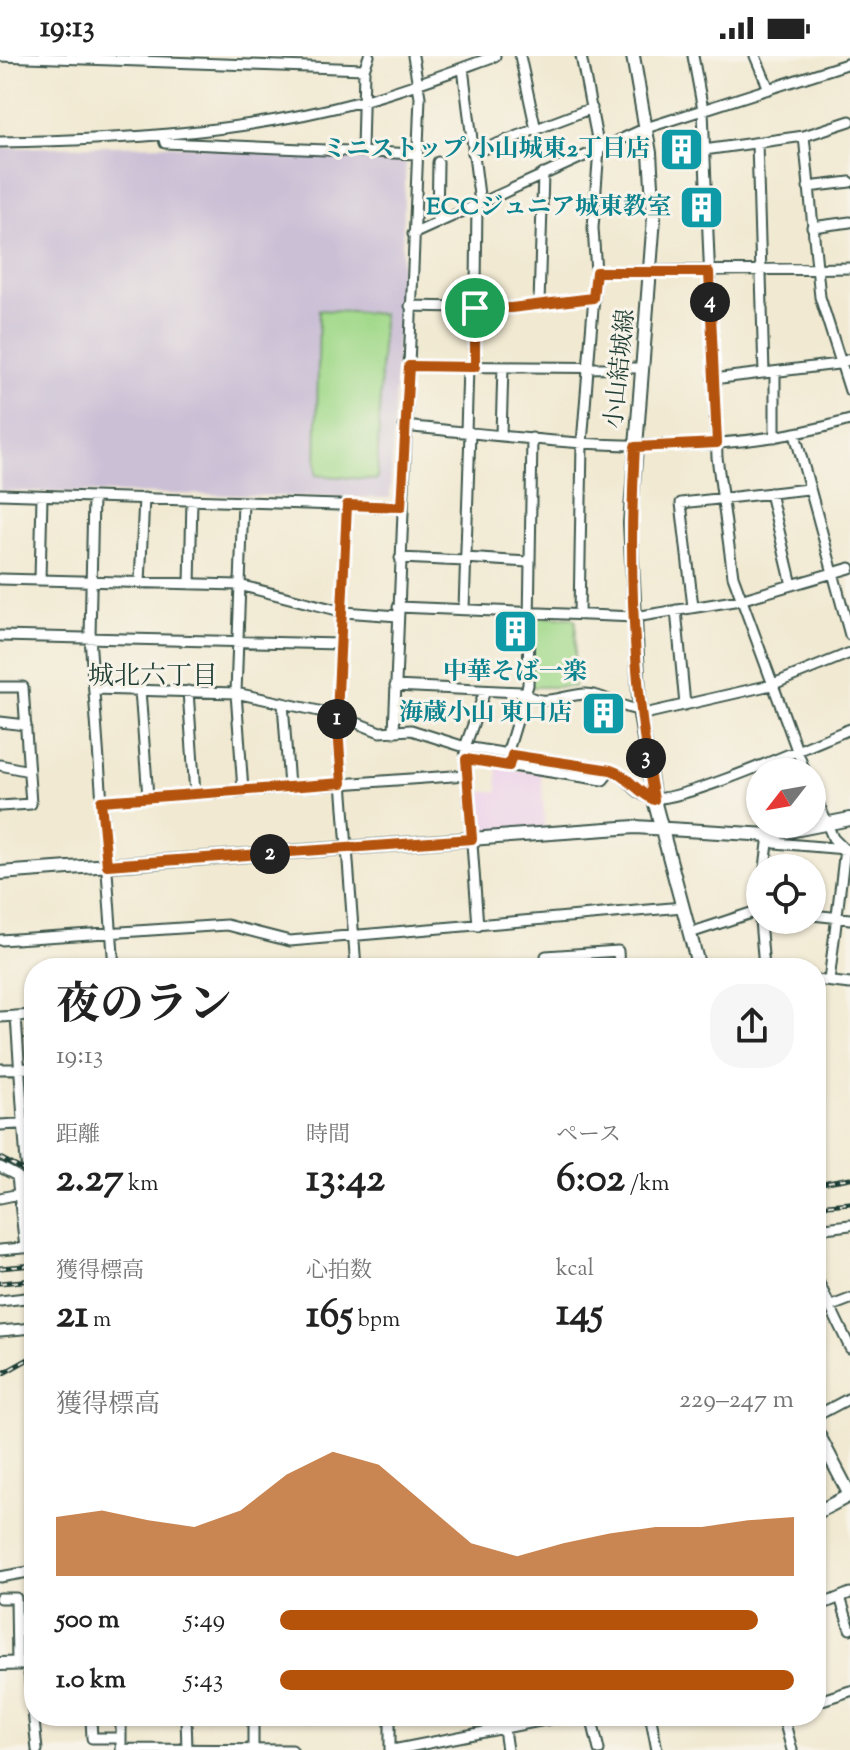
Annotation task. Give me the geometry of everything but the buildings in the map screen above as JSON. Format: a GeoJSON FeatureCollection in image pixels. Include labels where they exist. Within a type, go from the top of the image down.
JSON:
{"type":"FeatureCollection","features":[{"type":"Feature","properties":{"kind":"main road","name":"小山結城線"},"geometry":{"type":"LineString","coordinates":[[633,56],[654,191],[652,273],[630,523],[640,712],[654,800],[696,958]]}},
{"type":"Feature","properties":{"kind":"main road"},"geometry":{"type":"LineString","coordinates":[[828,826],[850,819]]}},
{"type":"Feature","properties":{"kind":"main road"},"geometry":{"type":"LineString","coordinates":[[0,873],[661,828],[746,834]]}},
{"type":"Feature","properties":{"kind":"main road"},"geometry":{"type":"LineString","coordinates":[[826,1449],[850,1495],[826,1508]]}},
{"type":"Feature","properties":{"kind":"main road"},"geometry":{"type":"LineString","coordinates":[[0,1664],[24,1664]]}},
{"type":"Feature","properties":{"kind":"street"},"geometry":{"type":"LineString","coordinates":[[0,56],[309,62],[364,69]]}},
{"type":"Feature","properties":{"kind":"street"},"geometry":{"type":"LineString","coordinates":[[362,150],[364,69],[369,56]]}},
{"type":"Feature","properties":{"kind":"street"},"geometry":{"type":"LineString","coordinates":[[394,732],[417,154],[418,84],[413,56]]}},
{"type":"Feature","properties":{"kind":"street"},"geometry":{"type":"LineString","coordinates":[[0,142],[163,136],[264,122],[363,101],[495,56]]}},
{"type":"Feature","properties":{"kind":"street"},"geometry":{"type":"LineString","coordinates":[[520,56],[536,130]]}},
{"type":"Feature","properties":{"kind":"street"},"geometry":{"type":"LineString","coordinates":[[579,615],[582,443],[596,272],[593,228],[599,149],[581,56]]}},
{"type":"Feature","properties":{"kind":"street"},"geometry":{"type":"LineString","coordinates":[[693,56],[703,110],[713,379],[722,498],[740,600],[799,758]]}},
{"type":"Feature","properties":{"kind":"street"},"geometry":{"type":"LineString","coordinates":[[755,56],[769,89]]}},
{"type":"Feature","properties":{"kind":"street"},"geometry":{"type":"LineString","coordinates":[[413,234],[646,128],[850,63]]}},
{"type":"Feature","properties":{"kind":"street"},"geometry":{"type":"LineString","coordinates":[[463,68],[478,204],[464,609]]}},
{"type":"Feature","properties":{"kind":"street"},"geometry":{"type":"LineString","coordinates":[[473,153],[592,108]]}},
{"type":"Feature","properties":{"kind":"street"},"geometry":{"type":"LineString","coordinates":[[704,150],[804,136],[850,121]]}},
{"type":"Feature","properties":{"kind":"street"},"geometry":{"type":"LineString","coordinates":[[163,136],[165,143],[417,154]]}},
{"type":"Feature","properties":{"kind":"street"},"geometry":{"type":"LineString","coordinates":[[804,136],[816,269],[825,320],[850,391]]}},
{"type":"Feature","properties":{"kind":"street"},"geometry":{"type":"LineString","coordinates":[[757,143],[762,270],[775,437]]}},
{"type":"Feature","properties":{"kind":"street"},"geometry":{"type":"LineString","coordinates":[[437,223],[438,162]]}},
{"type":"Feature","properties":{"kind":"street"},"geometry":{"type":"LineString","coordinates":[[539,304],[543,174]]}},
{"type":"Feature","properties":{"kind":"street"},"geometry":{"type":"LineString","coordinates":[[808,187],[850,182]]}},
{"type":"Feature","properties":{"kind":"street"},"geometry":{"type":"LineString","coordinates":[[812,227],[850,222]]}},
{"type":"Feature","properties":{"kind":"street"},"geometry":{"type":"LineString","coordinates":[[596,272],[850,268]]}},
{"type":"Feature","properties":{"kind":"street"},"geometry":{"type":"LineString","coordinates":[[410,306],[475,308],[593,298]]}},
{"type":"Feature","properties":{"kind":"street"},"geometry":{"type":"LineString","coordinates":[[713,379],[838,364],[850,359]]}},
{"type":"Feature","properties":{"kind":"street"},"geometry":{"type":"LineString","coordinates":[[409,366],[643,368]]}},
{"type":"Feature","properties":{"kind":"street"},"geometry":{"type":"LineString","coordinates":[[501,435],[503,367]]}},
{"type":"Feature","properties":{"kind":"street"},"geometry":{"type":"LineString","coordinates":[[404,426],[635,447],[775,437],[850,420]]}},
{"type":"Feature","properties":{"kind":"street"},"geometry":{"type":"LineString","coordinates":[[795,434],[850,635]]}},
{"type":"Feature","properties":{"kind":"street"},"geometry":{"type":"LineString","coordinates":[[509,766],[526,696],[532,438]]}},
{"type":"Feature","properties":{"kind":"street"},"geometry":{"type":"LineString","coordinates":[[693,607],[681,503],[808,489]]}},
{"type":"Feature","properties":{"kind":"street"},"geometry":{"type":"LineString","coordinates":[[770,493],[792,585]]}},
{"type":"Feature","properties":{"kind":"street"},"geometry":{"type":"LineString","coordinates":[[0,494],[401,507]]}},
{"type":"Feature","properties":{"kind":"street"},"geometry":{"type":"LineString","coordinates":[[40,580],[42,496]]}},
{"type":"Feature","properties":{"kind":"street"},"geometry":{"type":"LineString","coordinates":[[93,497],[90,637],[113,958]]}},
{"type":"Feature","properties":{"kind":"street"},"geometry":{"type":"LineString","coordinates":[[140,583],[144,498]]}},
{"type":"Feature","properties":{"kind":"street"},"geometry":{"type":"LineString","coordinates":[[190,584],[192,500]]}},
{"type":"Feature","properties":{"kind":"street"},"geometry":{"type":"LineString","coordinates":[[243,502],[236,693],[243,790]]}},
{"type":"Feature","properties":{"kind":"street"},"geometry":{"type":"LineString","coordinates":[[347,505],[337,715],[355,958]]}},
{"type":"Feature","properties":{"kind":"street"},"geometry":{"type":"LineString","coordinates":[[400,558],[528,562]]}},
{"type":"Feature","properties":{"kind":"street"},"geometry":{"type":"LineString","coordinates":[[0,579],[239,585],[344,612],[464,609],[635,617],[740,600],[850,568]]}},
{"type":"Feature","properties":{"kind":"street"},"geometry":{"type":"LineString","coordinates":[[676,610],[685,705]]}},
{"type":"Feature","properties":{"kind":"street"},"geometry":{"type":"LineString","coordinates":[[0,636],[340,644]]}},
{"type":"Feature","properties":{"kind":"street"},"geometry":{"type":"LineString","coordinates":[[395,686],[521,692],[554,702],[586,694],[640,712],[771,685],[850,653]]}},
{"type":"Feature","properties":{"kind":"street"},"geometry":{"type":"LineString","coordinates":[[0,687],[23,687],[31,804],[0,806]]}},
{"type":"Feature","properties":{"kind":"street"},"geometry":{"type":"LineString","coordinates":[[94,689],[236,693],[337,715],[380,732],[427,733],[465,747],[619,772],[637,792],[654,800],[705,787],[850,729]]}},
{"type":"Feature","properties":{"kind":"street"},"geometry":{"type":"LineString","coordinates":[[140,690],[148,797]]}},
{"type":"Feature","properties":{"kind":"street"},"geometry":{"type":"LineString","coordinates":[[188,691],[195,794]]}},
{"type":"Feature","properties":{"kind":"street"},"geometry":{"type":"LineString","coordinates":[[478,926],[465,747],[485,691]]}},
{"type":"Feature","properties":{"kind":"street"},"geometry":{"type":"LineString","coordinates":[[283,703],[289,787]]}},
{"type":"Feature","properties":{"kind":"street"},"geometry":{"type":"LineString","coordinates":[[0,722],[26,725]]}},
{"type":"Feature","properties":{"kind":"street"},"geometry":{"type":"LineString","coordinates":[[466,759],[603,780],[611,770]]}},
{"type":"Feature","properties":{"kind":"street"},"geometry":{"type":"LineString","coordinates":[[0,765],[29,771]]}},
{"type":"Feature","properties":{"kind":"street"},"geometry":{"type":"LineString","coordinates":[[101,801],[467,775]]}},
{"type":"Feature","properties":{"kind":"street"},"geometry":{"type":"LineString","coordinates":[[826,821],[833,838],[848,850]]}},
{"type":"Feature","properties":{"kind":"street"},"geometry":{"type":"LineString","coordinates":[[771,838],[775,843],[848,850]]}},
{"type":"Feature","properties":{"kind":"street"},"geometry":{"type":"LineString","coordinates":[[829,981],[837,917],[845,890],[848,850]]}},
{"type":"Feature","properties":{"kind":"street"},"geometry":{"type":"LineString","coordinates":[[0,940],[227,925],[290,941],[683,907]]}},
{"type":"Feature","properties":{"kind":"street"},"geometry":{"type":"LineString","coordinates":[[690,933],[746,915]]}},
{"type":"Feature","properties":{"kind":"street"},"geometry":{"type":"LineString","coordinates":[[826,916],[850,919]]}},
{"type":"Feature","properties":{"kind":"street"},"geometry":{"type":"LineString","coordinates":[[761,934],[763,958]]}},
{"type":"Feature","properties":{"kind":"street"},"geometry":{"type":"LineString","coordinates":[[546,958],[618,951],[618,958]]}},
{"type":"Feature","properties":{"kind":"street"},"geometry":{"type":"LineString","coordinates":[[826,981],[850,984]]}},
{"type":"Feature","properties":{"kind":"street"},"geometry":{"type":"LineString","coordinates":[[16,1016],[24,1093]]}},
{"type":"Feature","properties":{"kind":"street"},"geometry":{"type":"LineString","coordinates":[[0,1017],[24,1016]]}},
{"type":"Feature","properties":{"kind":"street"},"geometry":{"type":"LineString","coordinates":[[0,1069],[24,1069]]}},
{"type":"Feature","properties":{"kind":"street"},"geometry":{"type":"LineString","coordinates":[[0,1125],[24,1123]]}},
{"type":"Feature","properties":{"kind":"street"},"geometry":{"type":"LineString","coordinates":[[0,1167],[17,1176],[24,1219]]}},
{"type":"Feature","properties":{"kind":"street"},"geometry":{"type":"LineString","coordinates":[[0,1198],[24,1195]]}},
{"type":"Feature","properties":{"kind":"street"},"geometry":{"type":"LineString","coordinates":[[826,1228],[850,1225]]}},
{"type":"Feature","properties":{"kind":"street"},"geometry":{"type":"LineString","coordinates":[[0,1250],[24,1248]]}},
{"type":"Feature","properties":{"kind":"street"},"geometry":{"type":"LineString","coordinates":[[829,1307],[850,1299]]}},
{"type":"Feature","properties":{"kind":"street"},"geometry":{"type":"LineString","coordinates":[[0,1301],[24,1300]]}},
{"type":"Feature","properties":{"kind":"street"},"geometry":{"type":"LineString","coordinates":[[826,1300],[850,1348]]}},
{"type":"Feature","properties":{"kind":"street"},"geometry":{"type":"LineString","coordinates":[[0,1331],[24,1329]]}},
{"type":"Feature","properties":{"kind":"street"},"geometry":{"type":"LineString","coordinates":[[826,1411],[850,1398]]}},
{"type":"Feature","properties":{"kind":"street"},"geometry":{"type":"LineString","coordinates":[[0,1577],[24,1573]]}},
{"type":"Feature","properties":{"kind":"street"},"geometry":{"type":"LineString","coordinates":[[826,1603],[845,1595],[850,1629]]}},
{"type":"Feature","properties":{"kind":"street"},"geometry":{"type":"LineString","coordinates":[[0,1598],[16,1598],[24,1651]]}},
{"type":"Feature","properties":{"kind":"street"},"geometry":{"type":"LineString","coordinates":[[826,1699],[850,1691]]}},
{"type":"Feature","properties":{"kind":"street"},"geometry":{"type":"LineString","coordinates":[[34,1726],[37,1750]]}},
{"type":"Feature","properties":{"kind":"street"},"geometry":{"type":"LineString","coordinates":[[91,1726],[92,1738],[121,1746],[187,1750],[292,1750]]}},
{"type":"Feature","properties":{"kind":"street"},"geometry":{"type":"LineString","coordinates":[[186,1726],[187,1750]]}},
{"type":"Feature","properties":{"kind":"street"},"geometry":{"type":"LineString","coordinates":[[253,1726],[253,1750]]}},
{"type":"Feature","properties":{"kind":"street"},"geometry":{"type":"LineString","coordinates":[[390,1726],[391,1750],[518,1726]]}},
{"type":"Feature","properties":{"kind":"street"},"geometry":{"type":"LineString","coordinates":[[504,1726],[507,1750]]}},
{"type":"Feature","properties":{"kind":"street"},"geometry":{"type":"LineString","coordinates":[[593,1726],[599,1750]]}},
{"type":"Feature","properties":{"kind":"street"},"geometry":{"type":"LineString","coordinates":[[652,1726],[657,1750]]}},
{"type":"Feature","properties":{"kind":"street"},"geometry":{"type":"LineString","coordinates":[[786,1726],[792,1750]]}},
{"type":"Feature","properties":{"kind":"shaded area"},"geometry":{"type":"Polygon","coordinates":[[[163,145],[357,152],[406,162],[390,498],[0,491],[0,148],[163,145]]]}},
{"type":"Feature","properties":{"kind":"shaded area"},"geometry":{"type":"Polygon","coordinates":[[[497,767],[541,773],[545,828],[481,832],[475,827],[472,793],[498,791],[497,767]]]}},
{"type":"Feature","properties":{"kind":"green space"},"geometry":{"type":"Polygon","coordinates":[[[319,310],[383,314],[377,480],[316,475],[319,310]]]}},
{"type":"Feature","properties":{"kind":"green space"},"geometry":{"type":"Polygon","coordinates":[[[532,617],[572,618],[576,622],[574,687],[531,687],[532,617]]]}},
{"type":"Feature","properties":{"kind":"railway"},"geometry":{"type":"LineString","coordinates":[[0,1158],[24,1171]]}},
{"type":"Feature","properties":{"kind":"railway"},"geometry":{"type":"LineString","coordinates":[[826,1182],[850,1178]]}},
{"type":"Feature","properties":{"kind":"railway"},"geometry":{"type":"LineString","coordinates":[[826,1205],[850,1203]]}},
{"type":"Feature","properties":{"kind":"railway"},"geometry":{"type":"LineString","coordinates":[[0,1268],[24,1266]]}},
{"type":"Feature","properties":{"kind":"railway"},"geometry":{"type":"LineString","coordinates":[[0,1283],[24,1281]]}},
{"type":"Feature","properties":{"kind":"railway"},"geometry":{"type":"LineString","coordinates":[[0,1375],[24,1362]]}},
{"type":"Feature","properties":{"kind":"place","name":"ミニストップ 小山城東2丁目店"},"geometry":{"type":"Point","coordinates":[681,150]}},
{"type":"Feature","properties":{"kind":"place","name":"ECCジュニア城東教室"},"geometry":{"type":"Point","coordinates":[702,208]}},
{"type":"Feature","properties":{"kind":"place","name":"中華そば一楽"},"geometry":{"type":"Point","coordinates":[515,631]}},
{"type":"Feature","properties":{"kind":"place","name":"海蔵小山 東口店"},"geometry":{"type":"Point","coordinates":[603,714]}},
{"type":"Feature","properties":{"kind":"district","name":"城北六丁目"},"geometry":{"type":"Point","coordinates":[153,677]}},
{"type":"Feature","properties":{"kind":"route"},"geometry":{"type":"LineString","coordinates":[[596,272],[709,272],[717,443],[635,447],[630,523],[631,566],[640,715],[654,800],[637,792],[619,772],[611,770],[512,755],[509,766],[466,759],[472,839],[107,865],[101,801],[342,783],[337,715],[347,505],[401,507],[409,366],[475,367],[475,308],[511,308],[593,298],[596,272]]}}]}
